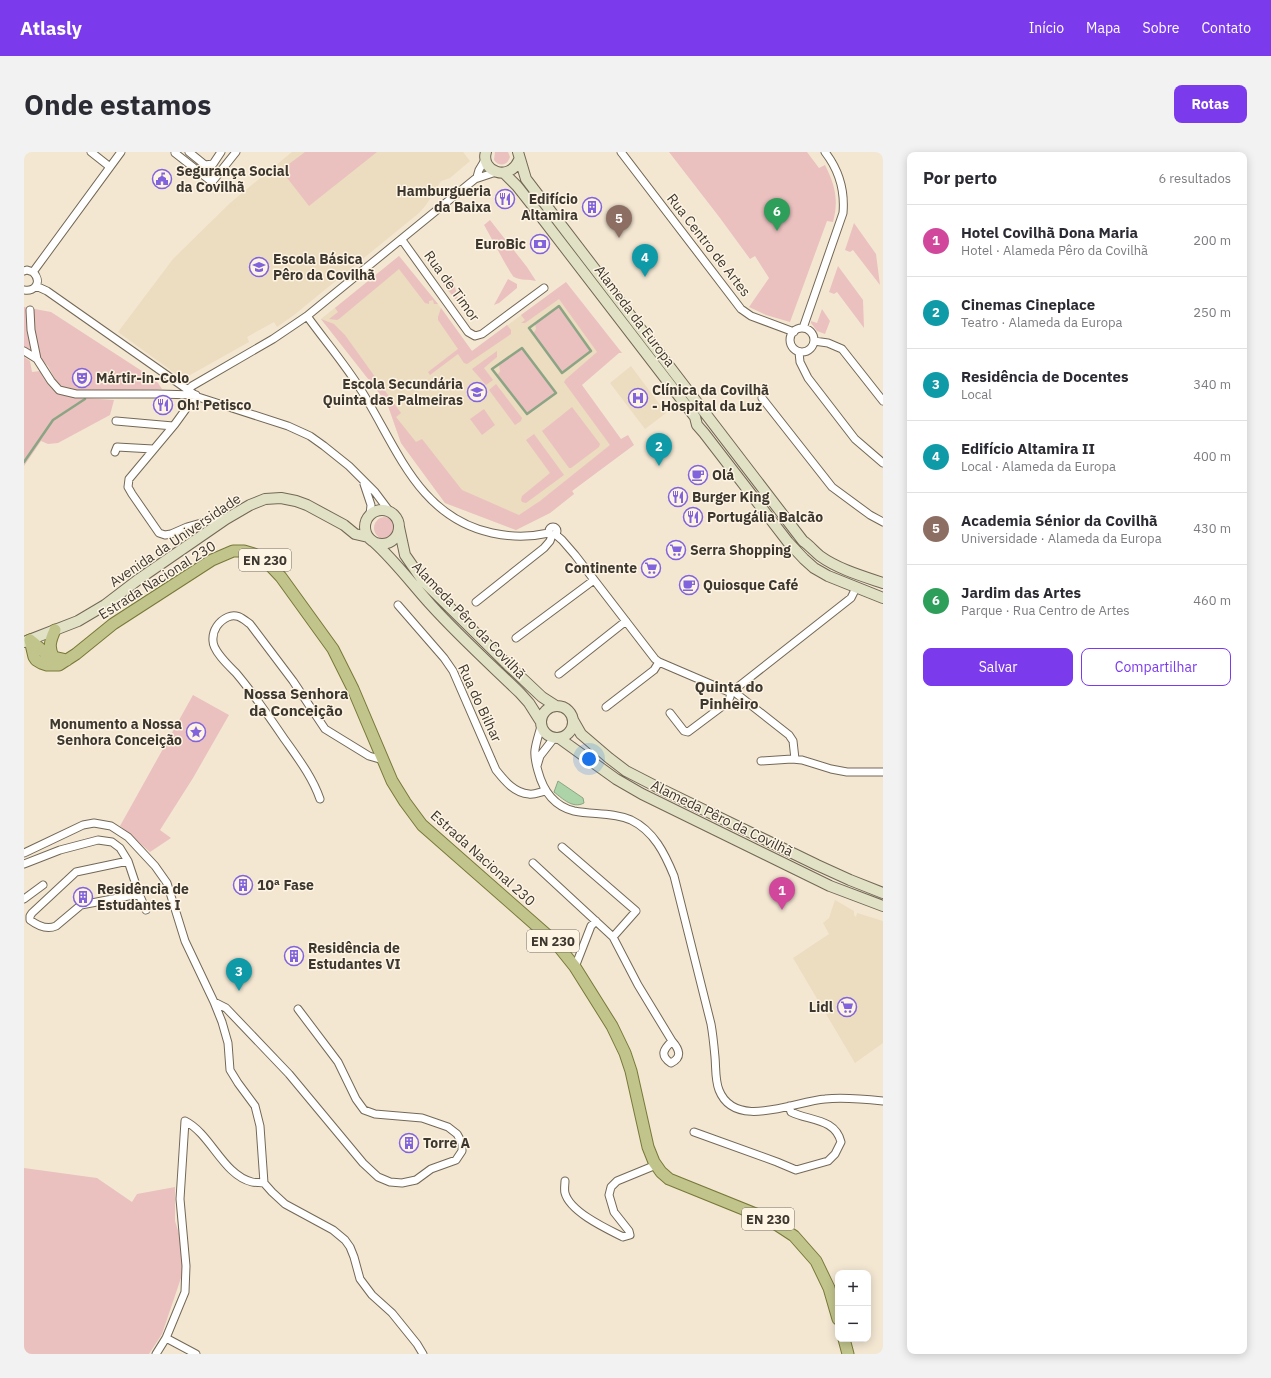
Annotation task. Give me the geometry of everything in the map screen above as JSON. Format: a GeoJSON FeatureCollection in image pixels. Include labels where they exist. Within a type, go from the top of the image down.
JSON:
{"type":"FeatureCollection","features":[{"type":"Feature","properties":{"kind":"main road"},"geometry":{"type":"LineString","coordinates":[[500,173],[512,170],[519,154]]}},
{"type":"Feature","properties":{"kind":"main road","name":"Alameda da Europa"},"geometry":{"type":"LineString","coordinates":[[519,154],[523,174],[528,183],[803,541],[828,561],[847,570],[883,583]]}},
{"type":"Feature","properties":{"kind":"main road","name":"Alameda da Europa"},"geometry":{"type":"LineString","coordinates":[[485,155],[491,169],[500,173],[517,186],[582,269],[695,417],[697,424],[788,542],[814,568],[828,576],[883,598]]}},
{"type":"Feature","properties":{"kind":"main road","name":"Avenida da Universidade"},"geometry":{"type":"LineString","coordinates":[[26,643],[78,621],[105,606],[139,579],[226,519],[250,505],[265,499],[281,498],[296,500],[344,525],[355,534],[371,540]]}},
{"type":"Feature","properties":{"kind":"main road"},"geometry":{"type":"LineString","coordinates":[[344,525],[367,520],[380,510],[390,512]]}},
{"type":"Feature","properties":{"kind":"main road","name":"Alameda Pêro da Covilhã"},"geometry":{"type":"LineString","coordinates":[[390,512],[397,519],[406,555],[423,581],[542,697],[556,706],[565,708],[569,711],[581,734],[609,758],[626,771],[663,790],[817,865],[850,880],[883,892]]}},
{"type":"Feature","properties":{"kind":"main road"},"geometry":{"type":"LineString","coordinates":[[367,520],[365,533],[371,540],[379,544],[390,542],[398,533],[399,527]]}},
{"type":"Feature","properties":{"kind":"main road","name":"Alameda Pêro da Covilhã"},"geometry":{"type":"LineString","coordinates":[[371,540],[384,551],[432,606],[520,693],[532,707],[546,734],[557,738],[616,779],[642,794],[830,886],[883,906]]}},
{"type":"Feature","properties":{"kind":"main road","name":"Estrada Nacional 230"},"geometry":{"type":"LineString","coordinates":[[40,663],[53,666],[59,665],[113,624],[212,560],[233,551],[244,551],[265,560],[281,578],[333,649],[353,689],[392,781],[422,825],[555,942],[576,967],[612,1026],[625,1053],[631,1071],[648,1147],[656,1165],[661,1172],[669,1179],[768,1219],[794,1236],[816,1261],[829,1288],[835,1309]]}},
{"type":"Feature","properties":{"kind":"main road"},"geometry":{"type":"LineString","coordinates":[[54,658],[50,650],[50,643],[55,630]]}},
{"type":"Feature","properties":{"kind":"main road"},"geometry":{"type":"LineString","coordinates":[[26,643],[44,654],[54,658],[67,660]]}},
{"type":"Feature","properties":{"kind":"main road"},"geometry":{"type":"LineString","coordinates":[[26,643],[34,657],[40,663]]}},
{"type":"Feature","properties":{"kind":"main road","name":"EN 230"},"geometry":{"type":"LineString","coordinates":[[24,660],[40,663]]}},
{"type":"Feature","properties":{"kind":"main road"},"geometry":{"type":"LineString","coordinates":[[541,724],[541,718],[545,711],[556,706]]}},
{"type":"Feature","properties":{"kind":"main road"},"geometry":{"type":"LineString","coordinates":[[557,738],[568,734],[571,730],[573,720]]}},
{"type":"Feature","properties":{"kind":"main road"},"geometry":{"type":"LineString","coordinates":[[845,1342],[848,1354]]}},
{"type":"Feature","properties":{"kind":"street"},"geometry":{"type":"LineString","coordinates":[[91,152],[110,167]]}},
{"type":"Feature","properties":{"kind":"street"},"geometry":{"type":"LineString","coordinates":[[34,272],[121,152]]}},
{"type":"Feature","properties":{"kind":"street"},"geometry":{"type":"LineString","coordinates":[[176,152],[175,153],[212,182],[236,152]]}},
{"type":"Feature","properties":{"kind":"street"},"geometry":{"type":"LineString","coordinates":[[189,152],[205,165],[213,164],[222,152]]}},
{"type":"Feature","properties":{"kind":"street","name":"Rua Centro de Artes"},"geometry":{"type":"LineString","coordinates":[[621,152],[741,309],[751,316],[794,332]]}},
{"type":"Feature","properties":{"kind":"street"},"geometry":{"type":"LineString","coordinates":[[803,328],[811,332],[814,341],[812,348],[809,351],[799,352],[791,345],[791,337],[794,332],[803,328],[843,213],[844,194],[841,181],[825,152]]}},
{"type":"Feature","properties":{"kind":"street"},"geometry":{"type":"LineString","coordinates":[[477,177],[485,155]]}},
{"type":"Feature","properties":{"kind":"street"},"geometry":{"type":"LineString","coordinates":[[188,390],[192,386],[273,339],[307,316],[402,240],[477,177],[500,173]]}},
{"type":"Feature","properties":{"kind":"street","name":"Rua de Timor"},"geometry":{"type":"LineString","coordinates":[[402,240],[468,332],[475,336],[482,334],[544,288]]}},
{"type":"Feature","properties":{"kind":"street"},"geometry":{"type":"LineString","coordinates":[[24,271],[27,270],[34,272],[38,280],[36,286],[32,290],[24,290]]}},
{"type":"Feature","properties":{"kind":"street"},"geometry":{"type":"LineString","coordinates":[[36,286],[47,291],[196,395],[288,426],[310,436],[348,466],[375,492],[390,512]]}},
{"type":"Feature","properties":{"kind":"street"},"geometry":{"type":"LineString","coordinates":[[30,310],[31,330],[37,359],[50,381],[59,390],[76,394],[196,395]]}},
{"type":"Feature","properties":{"kind":"street"},"geometry":{"type":"LineString","coordinates":[[307,316],[352,375],[414,480],[431,501],[457,521],[485,532],[512,536],[552,534],[562,540],[651,654],[659,662],[732,691],[789,735],[793,741],[795,759]]}},
{"type":"Feature","properties":{"kind":"street"},"geometry":{"type":"LineString","coordinates":[[814,341],[825,342],[842,349],[883,401]]}},
{"type":"Feature","properties":{"kind":"street"},"geometry":{"type":"LineString","coordinates":[[24,351],[37,359]]}},
{"type":"Feature","properties":{"kind":"street"},"geometry":{"type":"LineString","coordinates":[[799,352],[800,362],[808,378],[855,439],[883,463]]}},
{"type":"Feature","properties":{"kind":"street"},"geometry":{"type":"LineString","coordinates":[[196,395],[173,426],[129,479],[128,487],[159,533],[165,535],[208,520],[226,519]]}},
{"type":"Feature","properties":{"kind":"street"},"geometry":{"type":"LineString","coordinates":[[762,398],[832,487],[870,515],[883,522]]}},
{"type":"Feature","properties":{"kind":"street"},"geometry":{"type":"LineString","coordinates":[[116,421],[173,426]]}},
{"type":"Feature","properties":{"kind":"street"},"geometry":{"type":"LineString","coordinates":[[115,452],[117,447],[153,449]]}},
{"type":"Feature","properties":{"kind":"street"},"geometry":{"type":"LineString","coordinates":[[363,482],[371,505],[367,520]]}},
{"type":"Feature","properties":{"kind":"street"},"geometry":{"type":"LineString","coordinates":[[476,602],[544,548],[550,541],[552,534]]}},
{"type":"Feature","properties":{"kind":"street"},"geometry":{"type":"LineString","coordinates":[[516,638],[594,580]]}},
{"type":"Feature","properties":{"kind":"street"},"geometry":{"type":"LineString","coordinates":[[670,713],[684,731],[688,732],[728,702],[732,691],[852,598],[856,588]]}},
{"type":"Feature","properties":{"kind":"street","name":"Rua do Bilhar"},"geometry":{"type":"LineString","coordinates":[[398,605],[444,658],[453,671],[496,770],[504,781],[518,791],[530,794],[545,791]]}},
{"type":"Feature","properties":{"kind":"street"},"geometry":{"type":"LineString","coordinates":[[320,799],[315,785],[260,704],[217,652],[213,642],[215,630],[221,620],[231,616],[240,617],[250,624],[293,681],[326,729],[369,756],[383,760]]}},
{"type":"Feature","properties":{"kind":"street"},"geometry":{"type":"LineString","coordinates":[[560,674],[626,621]]}},
{"type":"Feature","properties":{"kind":"street"},"geometry":{"type":"LineString","coordinates":[[606,707],[654,670],[659,662]]}},
{"type":"Feature","properties":{"kind":"street"},"geometry":{"type":"LineString","coordinates":[[541,724],[535,750],[537,768],[545,791],[563,808],[575,811],[616,815],[632,821],[653,836],[667,858],[674,876],[711,1024],[714,1037],[716,1081],[723,1098],[729,1104],[737,1108],[748,1111],[765,1112],[825,1099],[861,1099],[883,1101]]}},
{"type":"Feature","properties":{"kind":"street"},"geometry":{"type":"LineString","coordinates":[[537,768],[540,756],[557,738]]}},
{"type":"Feature","properties":{"kind":"street"},"geometry":{"type":"LineString","coordinates":[[761,761],[795,759],[809,762],[831,770],[847,772],[883,772]]}},
{"type":"Feature","properties":{"kind":"street"},"geometry":{"type":"LineString","coordinates":[[24,853],[83,825],[94,823],[111,826],[128,837],[155,866],[167,883],[185,941],[214,1002],[228,1043],[230,1070],[255,1106],[260,1126],[264,1182],[285,1204],[333,1230],[345,1240],[354,1257],[360,1279],[372,1295],[392,1313],[424,1354]]}},
{"type":"Feature","properties":{"kind":"street"},"geometry":{"type":"LineString","coordinates":[[24,864],[60,850],[98,840],[112,842],[120,848],[128,861],[146,910]]}},
{"type":"Feature","properties":{"kind":"street"},"geometry":{"type":"LineString","coordinates":[[562,847],[636,911],[613,937]]}},
{"type":"Feature","properties":{"kind":"street"},"geometry":{"type":"LineString","coordinates":[[128,861],[76,872],[32,913],[30,920],[41,927],[51,928],[56,926],[81,905],[139,894]]}},
{"type":"Feature","properties":{"kind":"street"},"geometry":{"type":"LineString","coordinates":[[534,863],[613,937],[638,985],[672,1041]]}},
{"type":"Feature","properties":{"kind":"street"},"geometry":{"type":"LineString","coordinates":[[24,898],[43,885]]}},
{"type":"Feature","properties":{"kind":"street"},"geometry":{"type":"LineString","coordinates":[[576,967],[591,926],[596,921]]}},
{"type":"Feature","properties":{"kind":"street"},"geometry":{"type":"LineString","coordinates":[[214,1002],[226,1008],[289,1074],[363,1164],[378,1177],[390,1182],[402,1183],[416,1180],[431,1169],[456,1160],[462,1151],[462,1143],[457,1134],[448,1127],[422,1118],[375,1114],[364,1110],[356,1099],[338,1062],[298,1009]]}},
{"type":"Feature","properties":{"kind":"street"},"geometry":{"type":"LineString","coordinates":[[694,1132],[796,1170],[828,1161],[835,1154],[841,1142],[839,1134],[834,1128],[824,1123],[791,1112],[789,1106]]}},
{"type":"Feature","properties":{"kind":"street"},"geometry":{"type":"LineString","coordinates":[[156,1354],[166,1338],[185,1292],[186,1266],[180,1200],[185,1121],[194,1126],[226,1164],[240,1177],[252,1182],[264,1182]]}},
{"type":"Feature","properties":{"kind":"street"},"geometry":{"type":"LineString","coordinates":[[565,1181],[565,1193],[572,1206],[606,1229],[623,1237],[630,1235],[629,1231],[614,1212],[609,1195],[611,1187],[617,1181],[656,1165]]}},
{"type":"Feature","properties":{"kind":"street"},"geometry":{"type":"LineString","coordinates":[[166,1338],[196,1354]]}},
{"type":"Feature","properties":{"kind":"shaded area","name":"Escola Básica Pêro da Covilhã"},"geometry":{"type":"Polygon","coordinates":[[[292,152],[463,152],[470,161],[450,178],[441,181],[426,205],[419,213],[294,315],[277,327],[274,322],[247,337],[249,342],[183,379],[118,332],[173,259],[230,203],[292,152]]]}},
{"type":"Feature","properties":{"kind":"shaded area"},"geometry":{"type":"Polygon","coordinates":[[[305,152],[377,152],[309,206],[281,170],[305,152]]]}},
{"type":"Feature","properties":{"kind":"shaded area"},"geometry":{"type":"Polygon","coordinates":[[[495,152],[508,152],[510,157],[509,160],[505,164],[498,164],[494,160],[495,152]]]}},
{"type":"Feature","properties":{"kind":"shaded area"},"geometry":{"type":"Polygon","coordinates":[[[669,152],[807,152],[819,168],[825,165],[834,186],[836,200],[835,214],[833,222],[827,221],[790,322],[766,315],[749,307],[769,278],[755,256],[750,259],[669,152]]]}},
{"type":"Feature","properties":{"kind":"shaded area"},"geometry":{"type":"Polygon","coordinates":[[[490,220],[527,267],[536,281],[514,277],[484,225],[490,220]]]}},
{"type":"Feature","properties":{"kind":"shaded area"},"geometry":{"type":"Polygon","coordinates":[[[854,223],[876,254],[880,285],[853,250],[850,252],[845,250],[854,223]]]}},
{"type":"Feature","properties":{"kind":"shaded area","name":"Escola Secundária Quinta das Palmeiras"},"geometry":{"type":"Polygon","coordinates":[[[399,256],[438,304],[472,351],[561,286],[608,350],[568,381],[622,453],[572,491],[574,494],[550,513],[516,530],[445,503],[401,443],[387,403],[321,319],[399,256]]]}},
{"type":"Feature","properties":{"kind":"shaded area"},"geometry":{"type":"Polygon","coordinates":[[[399,256],[438,304],[434,304],[433,300],[429,301],[429,304],[425,303],[399,269],[339,319],[329,319],[338,312],[335,308],[399,256]]]}},
{"type":"Feature","properties":{"kind":"shaded area"},"geometry":{"type":"Polygon","coordinates":[[[838,266],[863,300],[864,328],[837,292],[834,294],[829,292],[838,266]]]}},
{"type":"Feature","properties":{"kind":"shaded area"},"geometry":{"type":"Polygon","coordinates":[[[452,275],[458,299],[456,300],[442,283],[452,275]]]}},
{"type":"Feature","properties":{"kind":"shaded area"},"geometry":{"type":"Polygon","coordinates":[[[508,279],[517,284],[517,288],[499,303],[494,305],[508,279]]]}},
{"type":"Feature","properties":{"kind":"shaded area"},"geometry":{"type":"Polygon","coordinates":[[[566,282],[622,353],[619,353],[582,385],[621,439],[628,435],[634,445],[572,491],[574,494],[550,513],[516,530],[445,503],[401,443],[387,403],[321,319],[334,324],[345,335],[401,413],[396,417],[416,442],[422,439],[462,490],[519,515],[540,501],[610,445],[564,382],[597,352],[559,299],[525,323],[521,323],[525,320],[521,315],[566,282]]]}},
{"type":"Feature","properties":{"kind":"shaded area"},"geometry":{"type":"Polygon","coordinates":[[[559,306],[591,351],[562,373],[533,334],[536,329],[535,324],[559,306]]]}},
{"type":"Feature","properties":{"kind":"shaded area"},"geometry":{"type":"Polygon","coordinates":[[[24,307],[51,312],[145,373],[158,383],[162,389],[74,391],[62,387],[57,383],[48,366],[24,348],[24,307]]]}},
{"type":"Feature","properties":{"kind":"shaded area"},"geometry":{"type":"Polygon","coordinates":[[[441,308],[472,351],[507,325],[511,330],[511,334],[467,364],[464,363],[458,354],[430,375],[428,372],[458,349],[438,320],[441,308]]]}},
{"type":"Feature","properties":{"kind":"shaded area"},"geometry":{"type":"Polygon","coordinates":[[[822,309],[830,321],[825,334],[817,331],[811,323],[811,321],[817,323],[822,309]]]}},
{"type":"Feature","properties":{"kind":"shaded area"},"geometry":{"type":"Polygon","coordinates":[[[522,348],[556,393],[527,414],[497,376],[500,371],[499,365],[522,348]]]}},
{"type":"Feature","properties":{"kind":"shaded area"},"geometry":{"type":"Polygon","coordinates":[[[497,351],[497,357],[484,368],[493,380],[486,385],[472,369],[497,351]]]}},
{"type":"Feature","properties":{"kind":"shaded area"},"geometry":{"type":"Polygon","coordinates":[[[24,357],[30,361],[32,372],[40,371],[48,385],[57,393],[72,397],[114,400],[110,415],[58,443],[48,444],[41,441],[24,466],[24,357]]]}},
{"type":"Feature","properties":{"kind":"shaded area","name":"Clínica da Covilhã - Hospital da Luz"},"geometry":{"type":"Polygon","coordinates":[[[631,366],[666,413],[645,429],[610,383],[631,366]]]}},
{"type":"Feature","properties":{"kind":"shaded area"},"geometry":{"type":"Polygon","coordinates":[[[496,384],[522,418],[521,421],[515,425],[489,390],[496,384]]]}},
{"type":"Feature","properties":{"kind":"shaded area"},"geometry":{"type":"Polygon","coordinates":[[[572,407],[600,444],[599,447],[569,468],[542,431],[572,407]]]}},
{"type":"Feature","properties":{"kind":"shaded area"},"geometry":{"type":"Polygon","coordinates":[[[484,409],[495,425],[482,435],[470,419],[484,409]]]}},
{"type":"Feature","properties":{"kind":"shaded area"},"geometry":{"type":"Polygon","coordinates":[[[534,434],[564,475],[526,503],[522,502],[522,496],[550,473],[526,440],[534,434]]]}},
{"type":"Feature","properties":{"kind":"shaded area"},"geometry":{"type":"Polygon","coordinates":[[[385,517],[393,520],[396,528],[393,536],[385,539],[377,536],[374,528],[377,520],[385,517]]]}},
{"type":"Feature","properties":{"kind":"shaded area"},"geometry":{"type":"Polygon","coordinates":[[[193,695],[229,715],[193,778],[160,830],[171,838],[150,852],[120,826],[193,695]]]}},
{"type":"Feature","properties":{"kind":"shaded area"},"geometry":{"type":"Polygon","coordinates":[[[558,781],[583,798],[584,803],[580,805],[572,804],[554,792],[558,781]]]}},
{"type":"Feature","properties":{"kind":"shaded area"},"geometry":{"type":"Polygon","coordinates":[[[835,900],[854,911],[854,915],[856,917],[857,913],[883,921],[883,1043],[855,1063],[793,958],[829,934],[823,923],[829,918],[835,900]]]}},
{"type":"Feature","properties":{"kind":"shaded area"},"geometry":{"type":"Polygon","coordinates":[[[24,1168],[97,1178],[132,1202],[137,1194],[175,1187],[175,1221],[181,1240],[183,1272],[162,1334],[149,1354],[24,1354],[24,1168]]]}},
{"type":"Feature","properties":{"kind":"waterway"},"geometry":{"type":"LineString","coordinates":[[559,306],[591,351],[562,373],[529,328],[559,306]]}},
{"type":"Feature","properties":{"kind":"waterway"},"geometry":{"type":"LineString","coordinates":[[522,348],[556,393],[527,414],[492,369],[522,348]]}},
{"type":"Feature","properties":{"kind":"waterway"},"geometry":{"type":"LineString","coordinates":[[24,462],[53,420],[85,399]]}},
{"type":"Feature","properties":{"kind":"place","name":"Segurança Social da Covilhã"},"geometry":{"type":"Point","coordinates":[162,179]}},
{"type":"Feature","properties":{"kind":"place","name":"Hamburgueria da Baixa"},"geometry":{"type":"Point","coordinates":[505,199]}},
{"type":"Feature","properties":{"kind":"place","name":"Edifício Altamira"},"geometry":{"type":"Point","coordinates":[592,207]}},
{"type":"Feature","properties":{"kind":"place","name":"Jardim das Artes"},"geometry":{"type":"Point","coordinates":[777,231]}},
{"type":"Feature","properties":{"kind":"place","name":"Academia Sénior da Covilhã"},"geometry":{"type":"Point","coordinates":[619,238]}},
{"type":"Feature","properties":{"kind":"place","name":"EuroBic"},"geometry":{"type":"Point","coordinates":[540,244]}},
{"type":"Feature","properties":{"kind":"place","name":"Escola Básica Pêro da Covilhã"},"geometry":{"type":"Point","coordinates":[259,267]}},
{"type":"Feature","properties":{"kind":"place","name":"Edifício Altamira II"},"geometry":{"type":"Point","coordinates":[645,277]}},
{"type":"Feature","properties":{"kind":"place","name":"Mártir-in-Colo"},"geometry":{"type":"Point","coordinates":[82,378]}},
{"type":"Feature","properties":{"kind":"place","name":"Escola Secundária Quinta das Palmeiras"},"geometry":{"type":"Point","coordinates":[477,392]}},
{"type":"Feature","properties":{"kind":"place","name":"Clínica da Covilhã - Hospital da Luz"},"geometry":{"type":"Point","coordinates":[638,398]}},
{"type":"Feature","properties":{"kind":"place","name":"Oh! Petisco"},"geometry":{"type":"Point","coordinates":[163,405]}},
{"type":"Feature","properties":{"kind":"place","name":"Cinemas Cineplace"},"geometry":{"type":"Point","coordinates":[659,466]}},
{"type":"Feature","properties":{"kind":"place","name":"Olá"},"geometry":{"type":"Point","coordinates":[698,475]}},
{"type":"Feature","properties":{"kind":"place","name":"Burger King"},"geometry":{"type":"Point","coordinates":[678,497]}},
{"type":"Feature","properties":{"kind":"place","name":"Portugália Balcão"},"geometry":{"type":"Point","coordinates":[693,517]}},
{"type":"Feature","properties":{"kind":"place","name":"Serra Shopping"},"geometry":{"type":"Point","coordinates":[676,550]}},
{"type":"Feature","properties":{"kind":"place","name":"Continente"},"geometry":{"type":"Point","coordinates":[651,568]}},
{"type":"Feature","properties":{"kind":"place","name":"Quiosque Café"},"geometry":{"type":"Point","coordinates":[689,585]}},
{"type":"Feature","properties":{"kind":"place","name":"Monumento a Nossa Senhora Conceição"},"geometry":{"type":"Point","coordinates":[196,732]}},
{"type":"Feature","properties":{"kind":"place","name":"10ª Fase"},"geometry":{"type":"Point","coordinates":[243,885]}},
{"type":"Feature","properties":{"kind":"place","name":"Residência de Estudantes I"},"geometry":{"type":"Point","coordinates":[83,897]}},
{"type":"Feature","properties":{"kind":"place","name":"Hotel Covilhã Dona Maria"},"geometry":{"type":"Point","coordinates":[782,910]}},
{"type":"Feature","properties":{"kind":"place","name":"Residência de Estudantes VI"},"geometry":{"type":"Point","coordinates":[294,956]}},
{"type":"Feature","properties":{"kind":"place","name":"Residência de Docentes"},"geometry":{"type":"Point","coordinates":[239,991]}},
{"type":"Feature","properties":{"kind":"place","name":"Lidl"},"geometry":{"type":"Point","coordinates":[847,1007]}},
{"type":"Feature","properties":{"kind":"place","name":"Torre A"},"geometry":{"type":"Point","coordinates":[409,1143]}},
{"type":"Feature","properties":{"kind":"district","name":"Quinta do Pinheiro"},"geometry":{"type":"Point","coordinates":[729,694]}},
{"type":"Feature","properties":{"kind":"district","name":"Nossa Senhora da Conceição"},"geometry":{"type":"Point","coordinates":[296,702]}}]}
